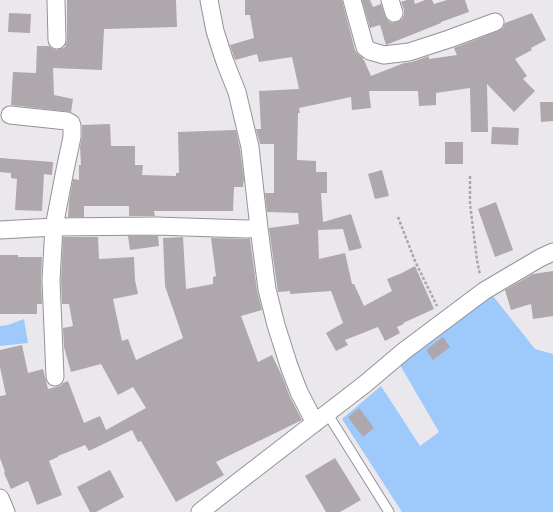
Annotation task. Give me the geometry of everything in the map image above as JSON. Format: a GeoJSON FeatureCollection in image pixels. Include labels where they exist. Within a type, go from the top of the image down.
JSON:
{"type":"FeatureCollection","features":[{"type":"Feature","properties":{"kind":"street"},"geometry":{"type":"LineString","coordinates":[[56,0],[57,40]]}},
{"type":"Feature","properties":{"kind":"street"},"geometry":{"type":"LineString","coordinates":[[209,0],[215,31],[237,92],[250,147],[266,289],[289,366],[299,392],[321,418]]}},
{"type":"Feature","properties":{"kind":"street"},"geometry":{"type":"LineString","coordinates":[[352,0],[365,47],[370,51],[384,54],[409,52],[495,22]]}},
{"type":"Feature","properties":{"kind":"street"},"geometry":{"type":"LineString","coordinates":[[10,115],[67,121],[71,123],[72,126],[72,137],[54,227],[51,280],[54,376]]}},
{"type":"Feature","properties":{"kind":"street"},"geometry":{"type":"LineString","coordinates":[[0,230],[54,227],[156,226],[247,229],[259,228]]}},
{"type":"Feature","properties":{"kind":"street"},"geometry":{"type":"LineString","coordinates":[[200,512],[365,384],[404,351],[484,291],[553,252]]}},
{"type":"Feature","properties":{"kind":"street"},"geometry":{"type":"LineString","coordinates":[[0,498],[6,512]]}},
{"type":"Feature","properties":{"kind":"lane"},"geometry":{"type":"LineString","coordinates":[[321,418],[389,512]]}},
{"type":"Feature","properties":{"kind":"path"},"geometry":{"type":"LineString","coordinates":[[470,176],[470,204],[477,260],[484,291]]}},
{"type":"Feature","properties":{"kind":"path"},"geometry":{"type":"LineString","coordinates":[[398,217],[415,261],[444,321]]}},
{"type":"Feature","properties":{"kind":"water"},"geometry":{"type":"Polygon","coordinates":[[[489,291],[535,349],[553,354],[553,512],[402,512],[342,419],[381,386],[420,446],[439,432],[400,365],[489,291]]]}},
{"type":"Feature","properties":{"kind":"water"},"geometry":{"type":"Polygon","coordinates":[[[24,319],[28,343],[0,346],[0,326],[8,325],[24,319]]]}},
{"type":"Feature","properties":{"kind":"building"},"geometry":{"type":"Polygon","coordinates":[[[67,0],[176,0],[177,27],[104,29],[102,70],[53,68],[54,95],[73,99],[71,112],[11,105],[13,72],[36,73],[37,46],[49,46],[57,50],[65,47],[67,40],[67,0]]]}},
{"type":"Feature","properties":{"kind":"building"},"geometry":{"type":"Polygon","coordinates":[[[245,0],[342,0],[355,50],[363,58],[371,76],[404,63],[429,56],[429,59],[457,55],[454,48],[498,31],[503,28],[505,23],[532,13],[546,40],[531,48],[532,50],[515,59],[527,76],[523,79],[535,91],[514,112],[487,84],[488,132],[471,132],[470,88],[436,93],[436,105],[419,106],[418,91],[369,91],[371,108],[352,110],[351,97],[299,108],[297,160],[316,161],[316,172],[327,172],[327,193],[321,193],[323,222],[351,214],[362,248],[349,251],[343,229],[318,230],[319,259],[345,253],[352,284],[354,284],[364,306],[392,291],[387,279],[415,266],[434,309],[403,323],[404,324],[397,327],[400,333],[385,341],[378,327],[345,340],[348,345],[336,351],[326,333],[343,323],[331,291],[290,294],[290,291],[278,292],[269,228],[299,224],[298,213],[267,212],[265,193],[274,193],[274,144],[260,144],[256,129],[261,129],[259,91],[299,89],[292,57],[259,62],[257,54],[235,60],[230,45],[254,38],[250,15],[245,15],[245,0]]]}},
{"type":"Feature","properties":{"kind":"building"},"geometry":{"type":"Polygon","coordinates":[[[362,0],[370,0],[373,7],[381,4],[385,16],[388,21],[392,23],[402,19],[404,10],[401,2],[407,0],[414,0],[415,4],[425,0],[432,0],[434,4],[447,0],[465,0],[469,12],[386,45],[380,25],[370,28],[362,0]]]}},
{"type":"Feature","properties":{"kind":"building"},"geometry":{"type":"Polygon","coordinates":[[[9,13],[31,14],[30,33],[8,32],[9,13]]]}},
{"type":"Feature","properties":{"kind":"building"},"geometry":{"type":"Polygon","coordinates":[[[540,102],[553,102],[553,121],[541,122],[540,102]]]}},
{"type":"Feature","properties":{"kind":"building"},"geometry":{"type":"Polygon","coordinates":[[[110,124],[111,146],[135,146],[135,165],[143,165],[142,175],[176,176],[176,173],[179,173],[178,132],[236,130],[244,179],[243,187],[234,187],[233,211],[154,211],[155,216],[129,216],[129,206],[84,206],[84,217],[68,217],[73,179],[79,180],[82,125],[110,124]]]}},
{"type":"Feature","properties":{"kind":"building"},"geometry":{"type":"Polygon","coordinates":[[[492,127],[519,128],[518,145],[491,144],[492,127]]]}},
{"type":"Feature","properties":{"kind":"building"},"geometry":{"type":"Polygon","coordinates":[[[445,142],[463,142],[463,164],[445,164],[445,142]]]}},
{"type":"Feature","properties":{"kind":"building"},"geometry":{"type":"Polygon","coordinates":[[[0,158],[53,162],[52,175],[44,174],[42,211],[15,210],[17,179],[11,178],[11,173],[0,172],[0,158]]]}},
{"type":"Feature","properties":{"kind":"building"},"geometry":{"type":"Polygon","coordinates":[[[382,170],[389,196],[375,199],[368,174],[382,170]]]}},
{"type":"Feature","properties":{"kind":"building"},"geometry":{"type":"Polygon","coordinates":[[[496,202],[513,250],[495,257],[478,209],[496,202]]]}},
{"type":"Feature","properties":{"kind":"building"},"geometry":{"type":"Polygon","coordinates":[[[128,236],[158,236],[159,246],[130,250],[128,236]]]}},
{"type":"Feature","properties":{"kind":"building"},"geometry":{"type":"Polygon","coordinates":[[[63,237],[98,237],[99,259],[134,257],[135,280],[138,294],[113,299],[122,341],[128,339],[136,360],[183,338],[165,286],[163,238],[183,237],[186,289],[213,284],[213,277],[216,276],[211,238],[250,239],[257,290],[262,310],[241,316],[258,362],[272,355],[290,397],[302,420],[216,462],[224,475],[176,502],[141,441],[138,442],[132,430],[89,451],[85,445],[49,461],[62,495],[37,505],[28,481],[11,489],[4,473],[5,472],[0,458],[0,396],[6,395],[0,367],[0,350],[22,345],[28,373],[43,369],[48,389],[60,386],[68,381],[84,423],[100,416],[106,430],[146,408],[133,387],[118,395],[101,364],[71,372],[64,347],[63,328],[73,326],[69,304],[62,304],[61,280],[63,237]]]}},
{"type":"Feature","properties":{"kind":"building"},"geometry":{"type":"Polygon","coordinates":[[[0,255],[42,257],[42,304],[37,304],[37,314],[0,314],[0,255]]]}},
{"type":"Feature","properties":{"kind":"building"},"geometry":{"type":"Polygon","coordinates":[[[553,271],[553,316],[533,319],[531,304],[511,310],[505,290],[533,274],[553,271]]]}},
{"type":"Feature","properties":{"kind":"building"},"geometry":{"type":"Polygon","coordinates":[[[443,337],[450,347],[433,360],[426,350],[443,337]]]}},
{"type":"Feature","properties":{"kind":"building"},"geometry":{"type":"Polygon","coordinates":[[[359,408],[374,428],[363,437],[348,417],[359,408]]]}},
{"type":"Feature","properties":{"kind":"building"},"geometry":{"type":"Polygon","coordinates":[[[335,458],[361,500],[340,512],[326,512],[305,476],[335,458]]]}},
{"type":"Feature","properties":{"kind":"building"},"geometry":{"type":"Polygon","coordinates":[[[110,470],[124,497],[96,512],[90,512],[77,487],[110,470]]]}}]}
